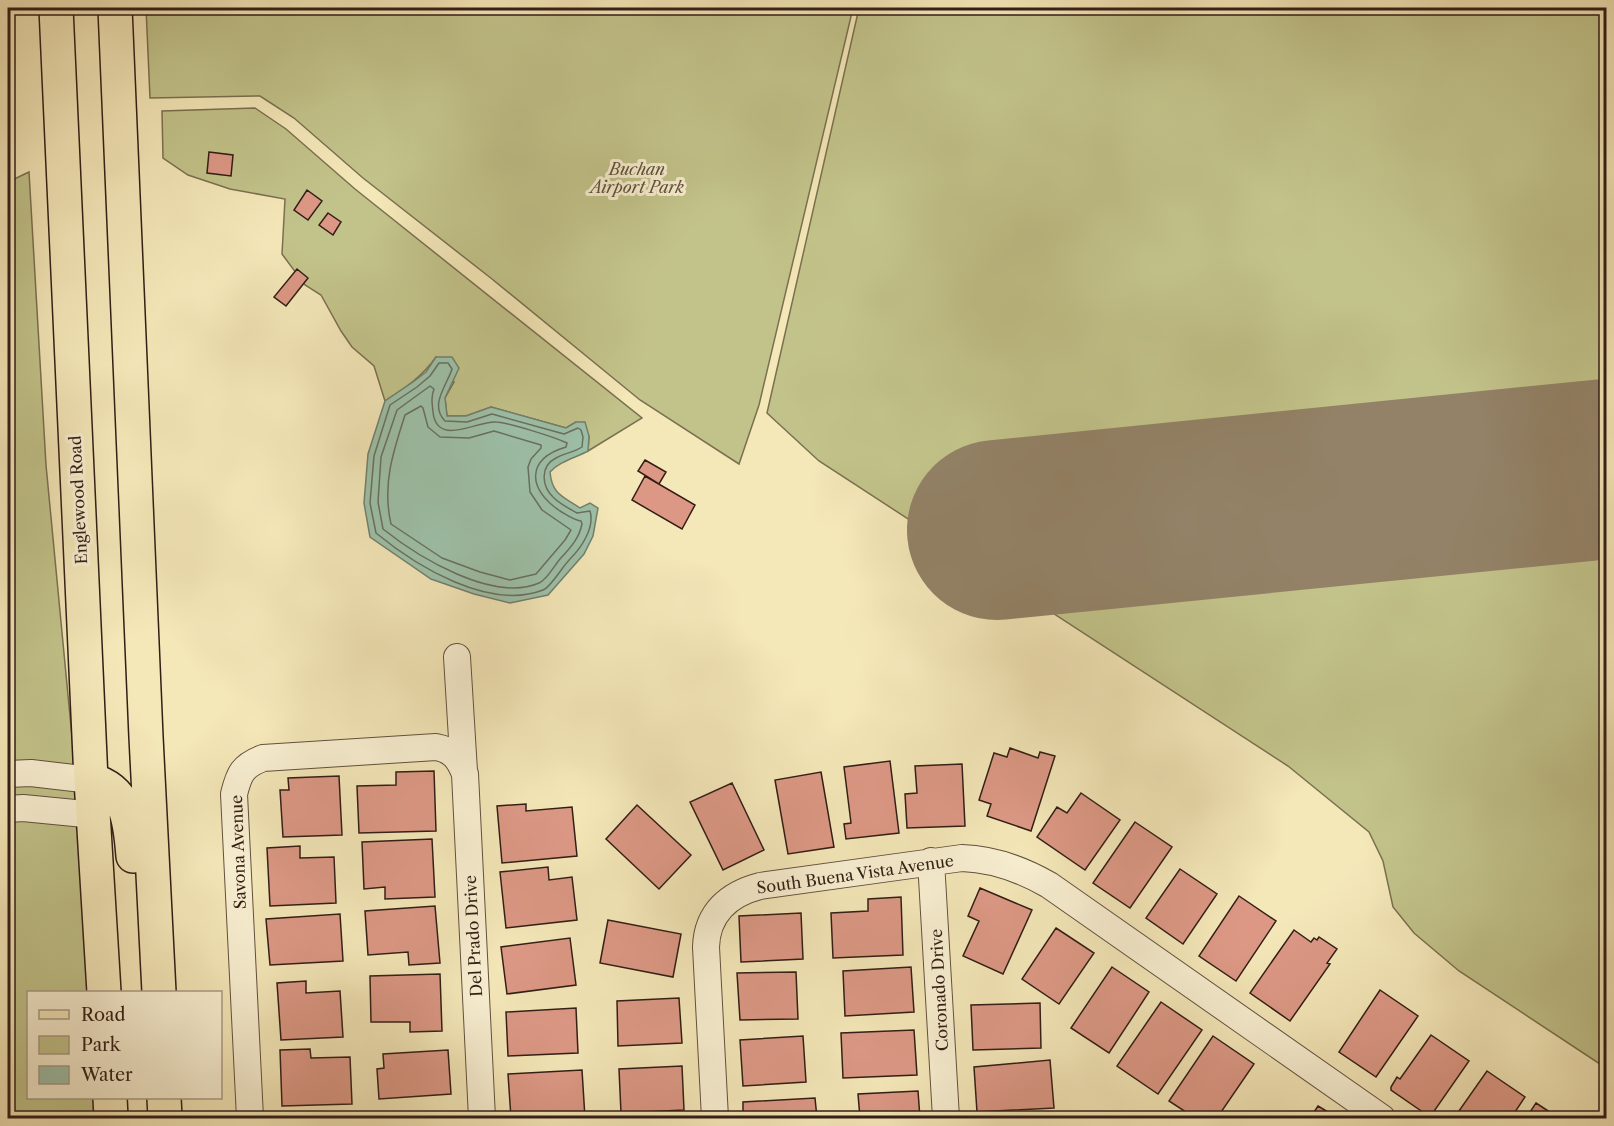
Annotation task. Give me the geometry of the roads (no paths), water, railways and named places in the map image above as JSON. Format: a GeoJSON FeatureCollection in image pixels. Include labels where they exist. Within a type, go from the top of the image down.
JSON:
{"type":"FeatureCollection","features":[{"type":"Feature","properties":{"kind":"main road","name":"Englewood Road"},"geometry":{"type":"LineString","coordinates":[[56,8],[91,780],[104,991]]}},
{"type":"Feature","properties":{"kind":"main road"},"geometry":{"type":"LineString","coordinates":[[115,8],[145,725],[159,991]]}},
{"type":"Feature","properties":{"kind":"main road"},"geometry":{"type":"LineString","coordinates":[[91,780],[102,783],[113,791],[125,806],[130,826],[139,991]]}},
{"type":"Feature","properties":{"kind":"main road"},"geometry":{"type":"LineString","coordinates":[[110,1099],[111,1119]]}},
{"type":"Feature","properties":{"kind":"main road"},"geometry":{"type":"LineString","coordinates":[[164,1099],[165,1119]]}},
{"type":"Feature","properties":{"kind":"street","name":"Del Prado Drive"},"geometry":{"type":"LineString","coordinates":[[457,657],[460,765],[482,1119]]}},
{"type":"Feature","properties":{"kind":"street","name":"Savona Avenue"},"geometry":{"type":"LineString","coordinates":[[250,1119],[234,794],[239,775],[250,763],[263,758],[436,747],[449,750],[460,765]]}},
{"type":"Feature","properties":{"kind":"street"},"geometry":{"type":"LineString","coordinates":[[8,774],[31,773],[91,780]]}},
{"type":"Feature","properties":{"kind":"street"},"geometry":{"type":"LineString","coordinates":[[8,809],[23,808],[95,816]]}},
{"type":"Feature","properties":{"kind":"street","name":"South Buena Vista Avenue"},"geometry":{"type":"LineString","coordinates":[[715,1119],[706,947],[709,927],[721,908],[737,894],[760,886],[931,861],[981,858],[1011,866],[1049,885],[1382,1119]]}},
{"type":"Feature","properties":{"kind":"street","name":"Coronado Drive"},"geometry":{"type":"LineString","coordinates":[[931,861],[946,1119]]}},
{"type":"Feature","properties":{"kind":"water"},"geometry":{"type":"Polygon","coordinates":[[[436,357],[452,357],[459,368],[445,398],[447,416],[466,416],[491,407],[566,428],[576,422],[585,422],[589,436],[588,451],[563,462],[550,472],[553,485],[563,497],[580,508],[590,503],[598,508],[593,536],[584,554],[548,595],[510,603],[474,594],[431,579],[370,537],[364,503],[368,454],[385,401],[426,372],[436,357]]]}},
{"type":"Feature","properties":{"kind":"park label","name":"Buchan Airport Park"},"geometry":{"type":"Point","coordinates":[637,178]}}]}
